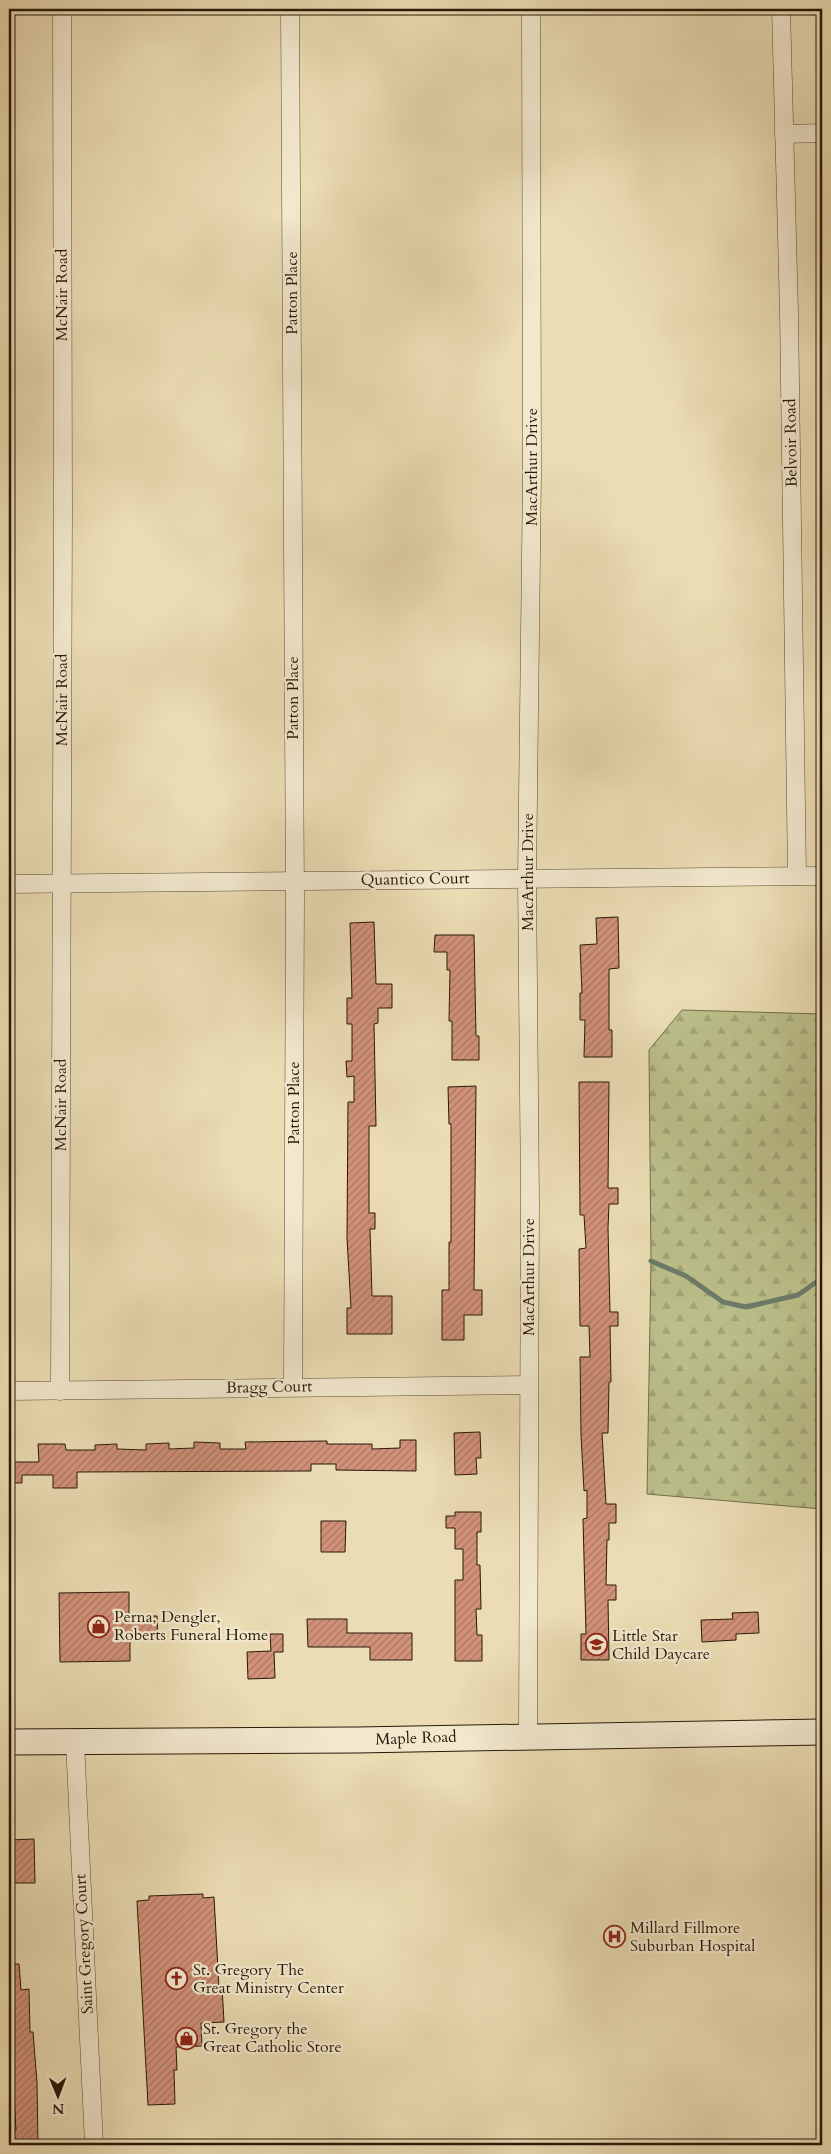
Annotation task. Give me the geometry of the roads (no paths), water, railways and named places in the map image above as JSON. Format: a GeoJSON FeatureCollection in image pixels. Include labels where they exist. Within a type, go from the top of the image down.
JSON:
{"type":"FeatureCollection","features":[{"type":"Feature","properties":{"kind":"main road","name":"Maple Road"},"geometry":{"type":"LineString","coordinates":[[9,1742],[357,1740],[528,1735],[822,1732]]}},
{"type":"Feature","properties":{"kind":"street","name":"McNair Road"},"geometry":{"type":"LineString","coordinates":[[60,1391],[62,9]]}},
{"type":"Feature","properties":{"kind":"street","name":"Patton Place"},"geometry":{"type":"LineString","coordinates":[[290,9],[295,881],[293,1387]]}},
{"type":"Feature","properties":{"kind":"street","name":"MacArthur Drive"},"geometry":{"type":"LineString","coordinates":[[528,1735],[530,1200],[528,878],[532,475],[531,9]]}},
{"type":"Feature","properties":{"kind":"street","name":"Belvoir Road"},"geometry":{"type":"LineString","coordinates":[[781,9],[798,876]]}},
{"type":"Feature","properties":{"kind":"street"},"geometry":{"type":"LineString","coordinates":[[784,134],[822,133]]}},
{"type":"Feature","properties":{"kind":"street","name":"Quantico Court"},"geometry":{"type":"LineString","coordinates":[[9,884],[822,876]]}},
{"type":"Feature","properties":{"kind":"street","name":"Bragg Court"},"geometry":{"type":"LineString","coordinates":[[9,1391],[528,1385]]}},
{"type":"Feature","properties":{"kind":"street","name":"Saint Gregory Court"},"geometry":{"type":"LineString","coordinates":[[75,1742],[94,2145]]}},
{"type":"Feature","properties":{"kind":"waterway"},"geometry":{"type":"LineString","coordinates":[[651,1261],[686,1276],[723,1302],[746,1307],[798,1295],[822,1278]]}},
{"type":"Feature","properties":{"kind":"place","name":"Perna, Dengler, Roberts Funeral Home"},"geometry":{"type":"Point","coordinates":[98,1626]}},
{"type":"Feature","properties":{"kind":"place","name":"Little Star Child Daycare"},"geometry":{"type":"Point","coordinates":[596,1645]}},
{"type":"Feature","properties":{"kind":"place","name":"Millard Fillmore Suburban Hospital"},"geometry":{"type":"Point","coordinates":[614,1937]}},
{"type":"Feature","properties":{"kind":"place","name":"St. Gregory The Great Ministry Center"},"geometry":{"type":"Point","coordinates":[177,1979]}},
{"type":"Feature","properties":{"kind":"place","name":"St. Gregory the Great Catholic Store"},"geometry":{"type":"Point","coordinates":[187,2038]}}]}
